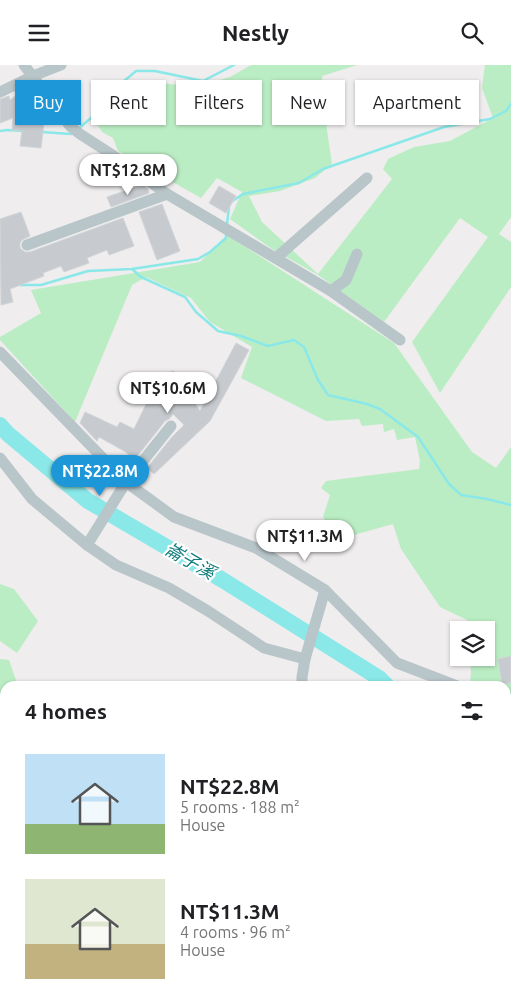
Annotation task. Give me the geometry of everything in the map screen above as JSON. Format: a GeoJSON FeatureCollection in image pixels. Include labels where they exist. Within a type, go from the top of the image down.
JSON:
{"type":"FeatureCollection","features":[{"type":"Feature","properties":{"kind":"street"},"geometry":{"type":"LineString","coordinates":[[24,65],[70,126],[80,134],[167,194],[331,291],[400,340]]}},
{"type":"Feature","properties":{"kind":"street"},"geometry":{"type":"LineString","coordinates":[[0,92],[61,65]]}},
{"type":"Feature","properties":{"kind":"street"},"geometry":{"type":"LineString","coordinates":[[276,258],[367,178]]}},
{"type":"Feature","properties":{"kind":"street"},"geometry":{"type":"LineString","coordinates":[[27,245],[167,194]]}},
{"type":"Feature","properties":{"kind":"street"},"geometry":{"type":"LineString","coordinates":[[331,291],[346,280],[357,254]]}},
{"type":"Feature","properties":{"kind":"street"},"geometry":{"type":"LineString","coordinates":[[0,352],[126,482],[174,517],[256,548],[325,590],[398,663],[444,681]]}},
{"type":"Feature","properties":{"kind":"street"},"geometry":{"type":"LineString","coordinates":[[87,545],[126,482],[171,426]]}},
{"type":"Feature","properties":{"kind":"street"},"geometry":{"type":"LineString","coordinates":[[0,458],[32,499],[87,545],[116,565],[169,588],[264,648],[305,659]]}},
{"type":"Feature","properties":{"kind":"street"},"geometry":{"type":"LineString","coordinates":[[302,681],[305,659],[325,590]]}},
{"type":"Feature","properties":{"kind":"green space"},"geometry":{"type":"Polygon","coordinates":[[[251,65],[357,65],[322,76],[322,80],[272,80],[272,125],[327,125],[332,164],[315,178],[280,191],[249,196],[262,222],[318,274],[392,179],[383,169],[388,159],[414,147],[450,141],[493,118],[482,88],[485,65],[511,65],[511,217],[499,234],[511,242],[511,287],[440,393],[412,342],[488,237],[460,218],[384,322],[318,275],[272,249],[230,219],[242,192],[217,178],[201,198],[118,151],[113,138],[102,132],[98,125],[166,125],[166,84],[176,85],[176,125],[262,125],[262,80],[220,80],[230,77],[251,65]]]}},
{"type":"Feature","properties":{"kind":"green space"},"geometry":{"type":"Polygon","coordinates":[[[227,235],[394,343],[472,452],[496,468],[511,447],[511,681],[470,681],[471,666],[495,666],[495,621],[467,621],[440,607],[401,549],[393,524],[336,540],[323,517],[330,495],[321,488],[326,481],[419,469],[420,461],[415,437],[397,440],[394,429],[384,432],[383,424],[362,426],[359,419],[326,421],[241,378],[252,347],[210,322],[191,298],[146,277],[132,285],[75,422],[0,340],[0,337],[41,313],[31,290],[200,262],[227,235]]]}},
{"type":"Feature","properties":{"kind":"green space"},"geometry":{"type":"Polygon","coordinates":[[[0,584],[14,589],[38,621],[17,653],[0,641],[0,584]]]}},
{"type":"Feature","properties":{"kind":"green space"},"geometry":{"type":"Polygon","coordinates":[[[0,659],[9,660],[16,681],[0,681],[0,659]]]}},
{"type":"Feature","properties":{"kind":"building"},"geometry":{"type":"Polygon","coordinates":[[[9,96],[10,100],[15,96],[15,125],[44,125],[41,148],[20,146],[22,131],[12,130],[13,118],[0,123],[0,99],[9,96]]]}},
{"type":"Feature","properties":{"kind":"building"},"geometry":{"type":"Polygon","coordinates":[[[142,185],[148,189],[149,193],[111,207],[107,197],[142,185]]]}},
{"type":"Feature","properties":{"kind":"building"},"geometry":{"type":"Polygon","coordinates":[[[219,186],[236,196],[226,213],[209,203],[219,186]]]}},
{"type":"Feature","properties":{"kind":"building"},"geometry":{"type":"Polygon","coordinates":[[[162,204],[180,251],[157,260],[139,212],[162,204]]]}},
{"type":"Feature","properties":{"kind":"building"},"geometry":{"type":"Polygon","coordinates":[[[21,212],[30,236],[20,243],[20,248],[25,252],[30,252],[123,218],[134,246],[109,255],[107,250],[87,258],[89,263],[64,272],[61,266],[43,273],[44,276],[10,289],[13,302],[1,305],[0,219],[21,212]]]}},
{"type":"Feature","properties":{"kind":"building"},"geometry":{"type":"Polygon","coordinates":[[[236,343],[249,350],[210,421],[154,474],[147,468],[184,425],[173,414],[165,421],[135,459],[99,437],[97,441],[80,423],[85,412],[117,427],[120,422],[134,429],[155,386],[161,378],[173,371],[200,411],[236,343]]]}},
{"type":"Feature","properties":{"kind":"building"},"geometry":{"type":"Polygon","coordinates":[[[511,656],[511,681],[502,681],[498,659],[511,656]]]}},
{"type":"Feature","properties":{"kind":"waterway"},"geometry":{"type":"LineString","coordinates":[[78,129],[91,118],[117,87],[136,71],[155,71],[203,81],[234,65]]}},
{"type":"Feature","properties":{"kind":"waterway"},"geometry":{"type":"LineString","coordinates":[[231,202],[243,194],[299,183],[323,169],[444,127],[490,119],[506,111],[511,104]]}},
{"type":"Feature","properties":{"kind":"waterway"},"geometry":{"type":"LineString","coordinates":[[0,131],[24,131]]}},
{"type":"Feature","properties":{"kind":"waterway"},"geometry":{"type":"LineString","coordinates":[[42,132],[71,134],[73,132]]}},
{"type":"Feature","properties":{"kind":"waterway"},"geometry":{"type":"LineString","coordinates":[[227,224],[229,207]]}},
{"type":"Feature","properties":{"kind":"waterway"},"geometry":{"type":"LineString","coordinates":[[20,285],[41,285],[88,271],[132,269],[198,259],[210,252],[226,238],[226,232]]}},
{"type":"Feature","properties":{"kind":"waterway"},"geometry":{"type":"LineString","coordinates":[[132,269],[141,277],[185,297],[196,312],[218,331],[241,336],[268,346],[294,340],[304,347],[318,380],[328,395],[380,409],[418,437],[449,484],[461,495],[511,505]]}},
{"type":"Feature","properties":{"kind":"waterway","name":"崙子溪"},"geometry":{"type":"LineString","coordinates":[[0,425],[8,434],[88,501],[221,579],[382,681]]}}]}
